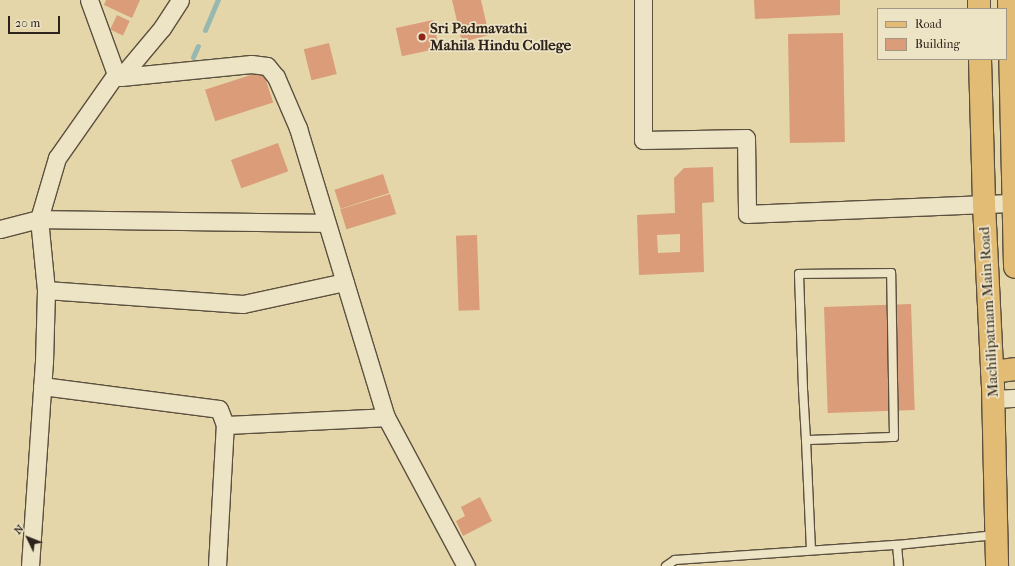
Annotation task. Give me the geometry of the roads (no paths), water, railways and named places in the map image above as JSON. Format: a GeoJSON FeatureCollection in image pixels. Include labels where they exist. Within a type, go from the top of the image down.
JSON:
{"type":"FeatureCollection","features":[{"type":"Feature","properties":{"kind":"main road","name":"Machilipatnam Main Road"},"geometry":{"type":"LineString","coordinates":[[1009,0],[1015,266]]}},
{"type":"Feature","properties":{"kind":"main road","name":"Machilipatnam Main Road"},"geometry":{"type":"LineString","coordinates":[[980,60],[984,204],[993,399],[997,566]]}},
{"type":"Feature","properties":{"kind":"main road"},"geometry":{"type":"LineString","coordinates":[[992,372],[1015,370]]}},
{"type":"Feature","properties":{"kind":"street"},"geometry":{"type":"LineString","coordinates":[[89,0],[118,76]]}},
{"type":"Feature","properties":{"kind":"street"},"geometry":{"type":"LineString","coordinates":[[30,566],[42,386],[46,290],[39,219],[57,158],[118,76],[162,28],[180,0]]}},
{"type":"Feature","properties":{"kind":"street"},"geometry":{"type":"LineString","coordinates":[[643,0],[644,140],[746,138],[748,214],[1014,203]]}},
{"type":"Feature","properties":{"kind":"street"},"geometry":{"type":"LineString","coordinates":[[118,76],[251,64],[267,66],[276,77],[298,128],[325,223],[345,282],[386,417],[466,566]]}},
{"type":"Feature","properties":{"kind":"street"},"geometry":{"type":"LineString","coordinates":[[0,229],[39,219],[325,223]]}},
{"type":"Feature","properties":{"kind":"street"},"geometry":{"type":"LineString","coordinates":[[46,290],[242,304],[345,282]]}},
{"type":"Feature","properties":{"kind":"street"},"geometry":{"type":"LineString","coordinates":[[42,386],[219,409],[225,425],[217,566]]}},
{"type":"Feature","properties":{"kind":"street"},"geometry":{"type":"LineString","coordinates":[[993,399],[1015,398]]}},
{"type":"Feature","properties":{"kind":"street"},"geometry":{"type":"LineString","coordinates":[[225,425],[386,417]]}},
{"type":"Feature","properties":{"kind":"lane"},"geometry":{"type":"LineString","coordinates":[[806,440],[894,437],[891,273],[799,274],[806,440],[811,550]]}},
{"type":"Feature","properties":{"kind":"lane"},"geometry":{"type":"LineString","coordinates":[[666,566],[675,560],[897,545],[996,535]]}},
{"type":"Feature","properties":{"kind":"lane"},"geometry":{"type":"LineString","coordinates":[[897,545],[899,566]]}},
{"type":"Feature","properties":{"kind":"waterway"},"geometry":{"type":"LineString","coordinates":[[205,30],[218,0]]}},
{"type":"Feature","properties":{"kind":"waterway"},"geometry":{"type":"LineString","coordinates":[[193,57],[198,46]]}},
{"type":"Feature","properties":{"kind":"place","name":"Sri Padmavathi Mahila Hindu College"},"geometry":{"type":"Point","coordinates":[422,37]}}]}
